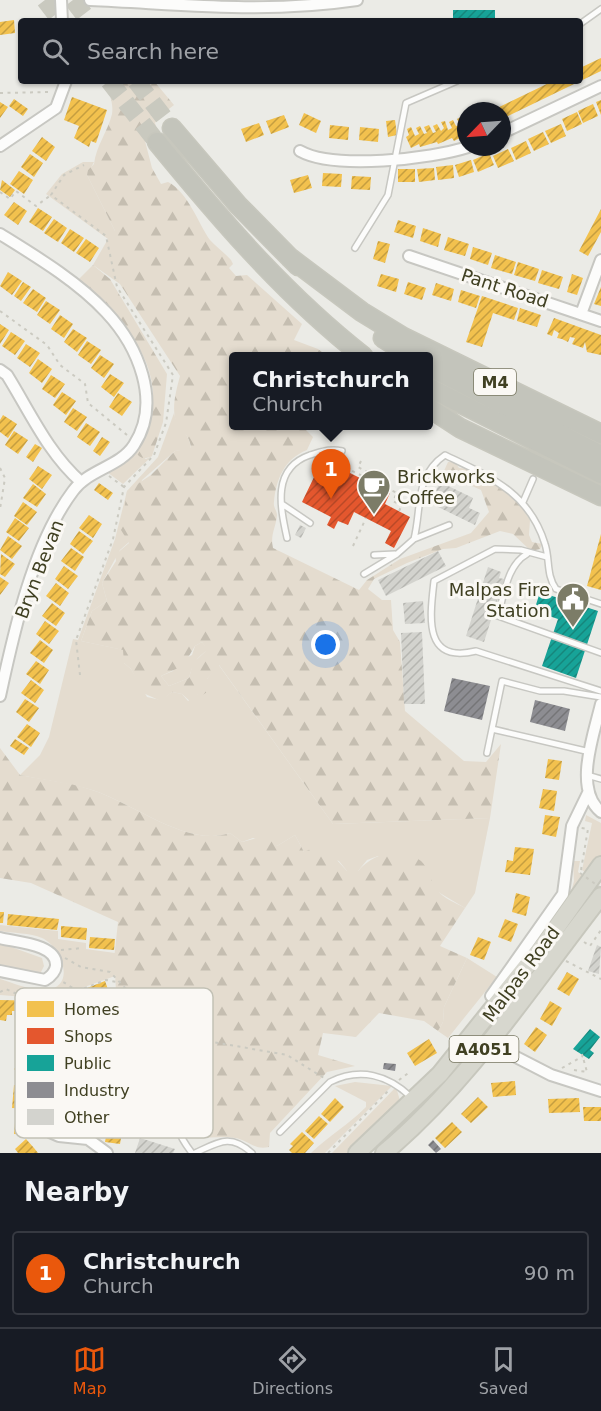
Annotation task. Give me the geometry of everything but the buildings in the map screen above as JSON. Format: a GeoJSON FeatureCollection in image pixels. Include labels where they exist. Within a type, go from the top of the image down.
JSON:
{"type":"FeatureCollection","features":[{"type":"Feature","properties":{"kind":"highway","name":"M4"},"geometry":{"type":"LineString","coordinates":[[172,128],[238,205],[378,347]]}},
{"type":"Feature","properties":{"kind":"highway","name":"M4"},"geometry":{"type":"LineString","coordinates":[[157,142],[220,219],[270,272],[378,347],[395,352]]}},
{"type":"Feature","properties":{"kind":"highway","name":"M4"},"geometry":{"type":"LineString","coordinates":[[433,368],[601,434]]}},
{"type":"Feature","properties":{"kind":"highway","name":"M4"},"geometry":{"type":"LineString","coordinates":[[433,368],[601,455]]}},
{"type":"Feature","properties":{"kind":"highway","name":"M4"},"geometry":{"type":"LineString","coordinates":[[433,389],[601,474]]}},
{"type":"Feature","properties":{"kind":"highway"},"geometry":{"type":"LineString","coordinates":[[433,410],[460,428],[601,496]]}},
{"type":"Feature","properties":{"kind":"main road","name":"Malpas Road"},"geometry":{"type":"LineString","coordinates":[[357,1153],[415,1101],[476,1033],[601,865]]}},
{"type":"Feature","properties":{"kind":"main road","name":"Malpas Road"},"geometry":{"type":"LineString","coordinates":[[389,1151],[489,1043],[601,896]]}},
{"type":"Feature","properties":{"kind":"street"},"geometry":{"type":"LineString","coordinates":[[61,0],[62,18]]}},
{"type":"Feature","properties":{"kind":"street"},"geometry":{"type":"LineString","coordinates":[[90,0],[247,9],[312,7],[357,0]]}},
{"type":"Feature","properties":{"kind":"street"},"geometry":{"type":"LineString","coordinates":[[0,146],[56,108],[65,84]]}},
{"type":"Feature","properties":{"kind":"street"},"geometry":{"type":"LineString","coordinates":[[511,129],[601,86]]}},
{"type":"Feature","properties":{"kind":"street"},"geometry":{"type":"LineString","coordinates":[[300,150],[306,154],[355,161],[396,159],[457,151]]}},
{"type":"Feature","properties":{"kind":"street","name":"Bryn Bevan"},"geometry":{"type":"LineString","coordinates":[[0,234],[75,285],[107,313],[124,335],[143,375],[147,400],[147,417],[136,442],[114,463],[92,473],[81,482],[59,516],[41,554],[18,623],[0,696]]}},
{"type":"Feature","properties":{"kind":"street","name":"Pant Road"},"geometry":{"type":"LineString","coordinates":[[409,256],[601,321]]}},
{"type":"Feature","properties":{"kind":"street"},"geometry":{"type":"LineString","coordinates":[[581,314],[601,260]]}},
{"type":"Feature","properties":{"kind":"street"},"geometry":{"type":"LineString","coordinates":[[0,370],[7,375],[47,443],[67,470],[81,482]]}},
{"type":"Feature","properties":{"kind":"street"},"geometry":{"type":"LineString","coordinates":[[601,704],[586,775],[588,793],[593,805],[601,812]]}},
{"type":"Feature","properties":{"kind":"street","name":"Malpas Road"},"geometry":{"type":"LineString","coordinates":[[491,996],[563,894],[573,826],[588,793]]}},
{"type":"Feature","properties":{"kind":"street"},"geometry":{"type":"LineString","coordinates":[[0,938],[46,949],[56,964],[48,978],[0,971]]}},
{"type":"Feature","properties":{"kind":"street"},"geometry":{"type":"LineString","coordinates":[[489,1043],[550,1075],[601,1091]]}},
{"type":"Feature","properties":{"kind":"street"},"geometry":{"type":"LineString","coordinates":[[78,1138],[88,1139],[107,1153]]}},
{"type":"Feature","properties":{"kind":"lane"},"geometry":{"type":"LineString","coordinates":[[583,22],[601,9]]}},
{"type":"Feature","properties":{"kind":"lane"},"geometry":{"type":"LineString","coordinates":[[355,248],[388,195],[406,103],[450,84]]}},
{"type":"Feature","properties":{"kind":"lane"},"geometry":{"type":"LineString","coordinates":[[287,538],[281,484],[291,464],[330,449],[342,451]]}},
{"type":"Feature","properties":{"kind":"lane"},"geometry":{"type":"LineString","coordinates":[[414,539],[421,486],[431,466],[445,455],[496,481],[523,502],[538,524],[551,583],[556,589],[601,604]]}},
{"type":"Feature","properties":{"kind":"lane"},"geometry":{"type":"LineString","coordinates":[[523,502],[533,479]]}},
{"type":"Feature","properties":{"kind":"lane"},"geometry":{"type":"LineString","coordinates":[[282,504],[309,523]]}},
{"type":"Feature","properties":{"kind":"lane"},"geometry":{"type":"LineString","coordinates":[[364,574],[397,554],[414,539],[449,525]]}},
{"type":"Feature","properties":{"kind":"lane"},"geometry":{"type":"LineString","coordinates":[[547,557],[527,554],[521,550],[495,549],[434,581],[430,617],[434,640],[447,652],[462,654],[476,651],[601,691]]}},
{"type":"Feature","properties":{"kind":"lane"},"geometry":{"type":"LineString","coordinates":[[374,555],[397,554]]}},
{"type":"Feature","properties":{"kind":"lane"},"geometry":{"type":"LineString","coordinates":[[527,554],[519,558],[513,567],[498,616],[601,653]]}},
{"type":"Feature","properties":{"kind":"lane"},"geometry":{"type":"LineString","coordinates":[[487,753],[502,681],[540,691],[564,691],[601,697]]}},
{"type":"Feature","properties":{"kind":"lane"},"geometry":{"type":"LineString","coordinates":[[492,729],[591,752]]}},
{"type":"Feature","properties":{"kind":"lane"},"geometry":{"type":"LineString","coordinates":[[586,775],[601,779]]}},
{"type":"Feature","properties":{"kind":"lane"},"geometry":{"type":"LineString","coordinates":[[279,1132],[330,1082],[359,1073],[396,1083],[415,1101]]}},
{"type":"Feature","properties":{"kind":"lane"},"geometry":{"type":"LineString","coordinates":[[181,1138],[193,1153],[225,1139],[242,1144],[252,1153]]}},
{"type":"Feature","properties":{"kind":"path"},"geometry":{"type":"LineString","coordinates":[[0,93],[62,93]]}},
{"type":"Feature","properties":{"kind":"path"},"geometry":{"type":"LineString","coordinates":[[0,192],[10,199],[16,191],[36,206],[51,195],[64,175],[84,165]]}},
{"type":"Feature","properties":{"kind":"path"},"geometry":{"type":"LineString","coordinates":[[51,195],[106,236],[117,287],[173,375],[166,423],[154,455],[124,487],[113,539],[76,640],[80,675]]}},
{"type":"Feature","properties":{"kind":"path"},"geometry":{"type":"LineString","coordinates":[[0,311],[47,345],[60,365],[85,384],[88,404],[136,442]]}},
{"type":"Feature","properties":{"kind":"path"},"geometry":{"type":"LineString","coordinates":[[342,451],[336,463],[374,484],[397,493],[393,501],[403,505],[399,511]]}},
{"type":"Feature","properties":{"kind":"path"},"geometry":{"type":"LineString","coordinates":[[361,461],[358,466],[373,475],[370,480]]}},
{"type":"Feature","properties":{"kind":"path"},"geometry":{"type":"LineString","coordinates":[[0,468],[5,478],[0,509]]}},
{"type":"Feature","properties":{"kind":"path"},"geometry":{"type":"LineString","coordinates":[[374,484],[381,471]]}},
{"type":"Feature","properties":{"kind":"path"},"geometry":{"type":"LineString","coordinates":[[353,546],[366,518]]}},
{"type":"Feature","properties":{"kind":"path"},"geometry":{"type":"LineString","coordinates":[[573,826],[588,829],[580,873],[601,888]]}},
{"type":"Feature","properties":{"kind":"path"},"geometry":{"type":"LineString","coordinates":[[572,933],[590,946],[601,930]]}},
{"type":"Feature","properties":{"kind":"path"},"geometry":{"type":"LineString","coordinates":[[51,954],[83,948]]}},
{"type":"Feature","properties":{"kind":"path"},"geometry":{"type":"LineString","coordinates":[[51,954],[63,957],[81,967],[110,972],[124,988]]}},
{"type":"Feature","properties":{"kind":"path"},"geometry":{"type":"LineString","coordinates":[[564,960],[601,979]]}},
{"type":"Feature","properties":{"kind":"path"},"geometry":{"type":"LineString","coordinates":[[48,978],[70,988]]}},
{"type":"Feature","properties":{"kind":"path"},"geometry":{"type":"LineString","coordinates":[[48,978],[49,988]]}},
{"type":"Feature","properties":{"kind":"path"},"geometry":{"type":"LineString","coordinates":[[84,988],[106,980],[118,982]]}},
{"type":"Feature","properties":{"kind":"path"},"geometry":{"type":"LineString","coordinates":[[0,992],[6,989],[15,993]]}},
{"type":"Feature","properties":{"kind":"path"},"geometry":{"type":"LineString","coordinates":[[213,1042],[287,1055],[330,1082]]}},
{"type":"Feature","properties":{"kind":"path"},"geometry":{"type":"LineString","coordinates":[[582,1055],[587,1072],[561,1068],[568,1064],[582,1055]]}},
{"type":"Feature","properties":{"kind":"path"},"geometry":{"type":"LineString","coordinates":[[328,1153],[396,1083],[411,1071]]}},
{"type":"Feature","properties":{"kind":"green space"},"geometry":{"type":"Polygon","coordinates":[[[109,84],[156,84],[174,105],[155,123],[159,135],[145,141],[152,168],[161,184],[168,182],[181,193],[210,240],[231,260],[233,264],[229,268],[236,276],[247,275],[302,324],[294,340],[322,352],[229,352],[229,430],[306,430],[313,437],[307,450],[292,459],[279,478],[274,502],[277,515],[273,548],[359,590],[367,580],[400,559],[471,533],[489,512],[481,490],[443,473],[448,462],[455,462],[459,468],[472,469],[483,481],[504,488],[521,506],[530,520],[529,535],[532,542],[542,544],[540,549],[531,551],[513,534],[500,531],[407,563],[374,579],[368,589],[382,600],[391,600],[393,630],[400,642],[405,711],[464,761],[486,762],[501,744],[490,818],[333,824],[219,665],[207,679],[207,692],[200,697],[197,694],[198,699],[192,703],[182,694],[172,692],[161,701],[143,693],[131,669],[124,663],[123,650],[81,641],[92,611],[107,601],[102,583],[116,561],[115,555],[129,543],[121,530],[127,491],[151,475],[175,451],[191,448],[189,439],[177,423],[174,410],[180,376],[120,284],[112,237],[115,231],[87,175],[88,170],[94,164],[112,114],[109,84]],[[202,642],[195,646],[186,661],[177,663],[178,668],[161,676],[169,686],[189,678],[193,663],[207,650],[202,642]]]}},
{"type":"Feature","properties":{"kind":"green space"},"geometry":{"type":"Polygon","coordinates":[[[83,162],[94,162],[87,175],[115,231],[120,284],[93,265],[108,239],[46,194],[62,174],[83,162]]]}},
{"type":"Feature","properties":{"kind":"green space"},"geometry":{"type":"Polygon","coordinates":[[[93,265],[110,279],[167,374],[163,422],[152,456],[147,458],[142,458],[135,452],[148,426],[153,402],[151,378],[144,356],[131,336],[115,316],[77,281],[93,265]]]}},
{"type":"Feature","properties":{"kind":"green space"},"geometry":{"type":"Polygon","coordinates":[[[174,413],[191,449],[175,451],[142,480],[128,536],[129,542],[120,550],[102,583],[107,601],[92,611],[81,641],[124,650],[124,663],[131,669],[147,697],[161,700],[172,692],[182,694],[188,701],[206,688],[207,679],[218,664],[333,824],[490,818],[475,893],[465,908],[378,856],[367,860],[358,871],[347,871],[339,861],[304,852],[295,835],[277,846],[253,838],[242,842],[230,833],[213,836],[196,834],[161,822],[92,790],[20,775],[40,755],[49,737],[73,639],[78,640],[115,539],[127,491],[158,457],[174,413]]]}},
{"type":"Feature","properties":{"kind":"green space"},"geometry":{"type":"Polygon","coordinates":[[[135,452],[146,459],[152,456],[123,484],[107,472],[122,465],[135,452]]]}},
{"type":"Feature","properties":{"kind":"green space"},"geometry":{"type":"Polygon","coordinates":[[[202,642],[208,650],[195,662],[189,678],[169,686],[161,676],[173,671],[176,663],[192,655],[195,646],[202,642]]]}},
{"type":"Feature","properties":{"kind":"green space"},"geometry":{"type":"Polygon","coordinates":[[[0,748],[20,775],[92,790],[161,822],[196,834],[213,836],[230,833],[242,842],[268,835],[277,846],[295,835],[304,852],[322,844],[347,871],[358,871],[371,860],[388,853],[405,853],[413,856],[426,867],[440,893],[465,908],[440,946],[467,958],[444,1007],[443,1022],[438,1031],[424,1021],[379,1013],[356,1037],[323,1033],[318,1055],[355,1066],[327,1072],[270,1133],[269,1147],[258,1147],[237,1138],[213,1137],[213,988],[116,988],[114,959],[118,922],[31,883],[0,878],[0,748]]]}},
{"type":"Feature","properties":{"kind":"green space"},"geometry":{"type":"Polygon","coordinates":[[[586,815],[601,823],[601,857],[588,875],[582,870],[592,823],[585,821],[586,815]]]}},
{"type":"Feature","properties":{"kind":"green space"},"geometry":{"type":"Polygon","coordinates":[[[573,861],[580,861],[578,872],[585,878],[570,896],[574,881],[573,861]]]}},
{"type":"Feature","properties":{"kind":"green space"},"geometry":{"type":"Polygon","coordinates":[[[0,925],[58,931],[58,939],[86,943],[86,949],[115,953],[115,976],[82,988],[53,988],[61,982],[64,975],[60,958],[49,943],[32,935],[0,931],[0,925]]]}},
{"type":"Feature","properties":{"kind":"green space"},"geometry":{"type":"Polygon","coordinates":[[[0,943],[42,958],[44,966],[40,974],[0,968],[0,943]]]}},
{"type":"Feature","properties":{"kind":"green space"},"geometry":{"type":"Polygon","coordinates":[[[467,958],[497,977],[448,1038],[438,1031],[443,1022],[444,1007],[467,958]]]}},
{"type":"Feature","properties":{"kind":"green space"},"geometry":{"type":"Polygon","coordinates":[[[0,979],[29,988],[15,988],[15,996],[0,995],[0,979]]]}},
{"type":"Feature","properties":{"kind":"green space"},"geometry":{"type":"Polygon","coordinates":[[[355,1082],[392,1086],[325,1153],[311,1153],[366,1107],[366,1102],[335,1086],[355,1082]]]}},
{"type":"Feature","properties":{"kind":"green space"},"geometry":{"type":"Polygon","coordinates":[[[396,1087],[401,1104],[349,1153],[332,1153],[396,1087]]]}},
{"type":"Feature","properties":{"kind":"tunnel"},"geometry":{"type":"LineString","coordinates":[[45,0],[59,18]]}},
{"type":"Feature","properties":{"kind":"tunnel"},"geometry":{"type":"LineString","coordinates":[[73,0],[87,18]]}},
{"type":"Feature","properties":{"kind":"tunnel"},"geometry":{"type":"LineString","coordinates":[[111,84],[157,142]]}},
{"type":"Feature","properties":{"kind":"tunnel"},"geometry":{"type":"LineString","coordinates":[[138,84],[172,128]]}},
{"type":"Feature","properties":{"kind":"place","name":"Christchurch"},"geometry":{"type":"Point","coordinates":[331,499]}},
{"type":"Feature","properties":{"kind":"place","name":"Brickworks Coffee"},"geometry":{"type":"Point","coordinates":[374,515]}},
{"type":"Feature","properties":{"kind":"place","name":"Malpas Fire Station"},"geometry":{"type":"Point","coordinates":[573,628]}}]}
